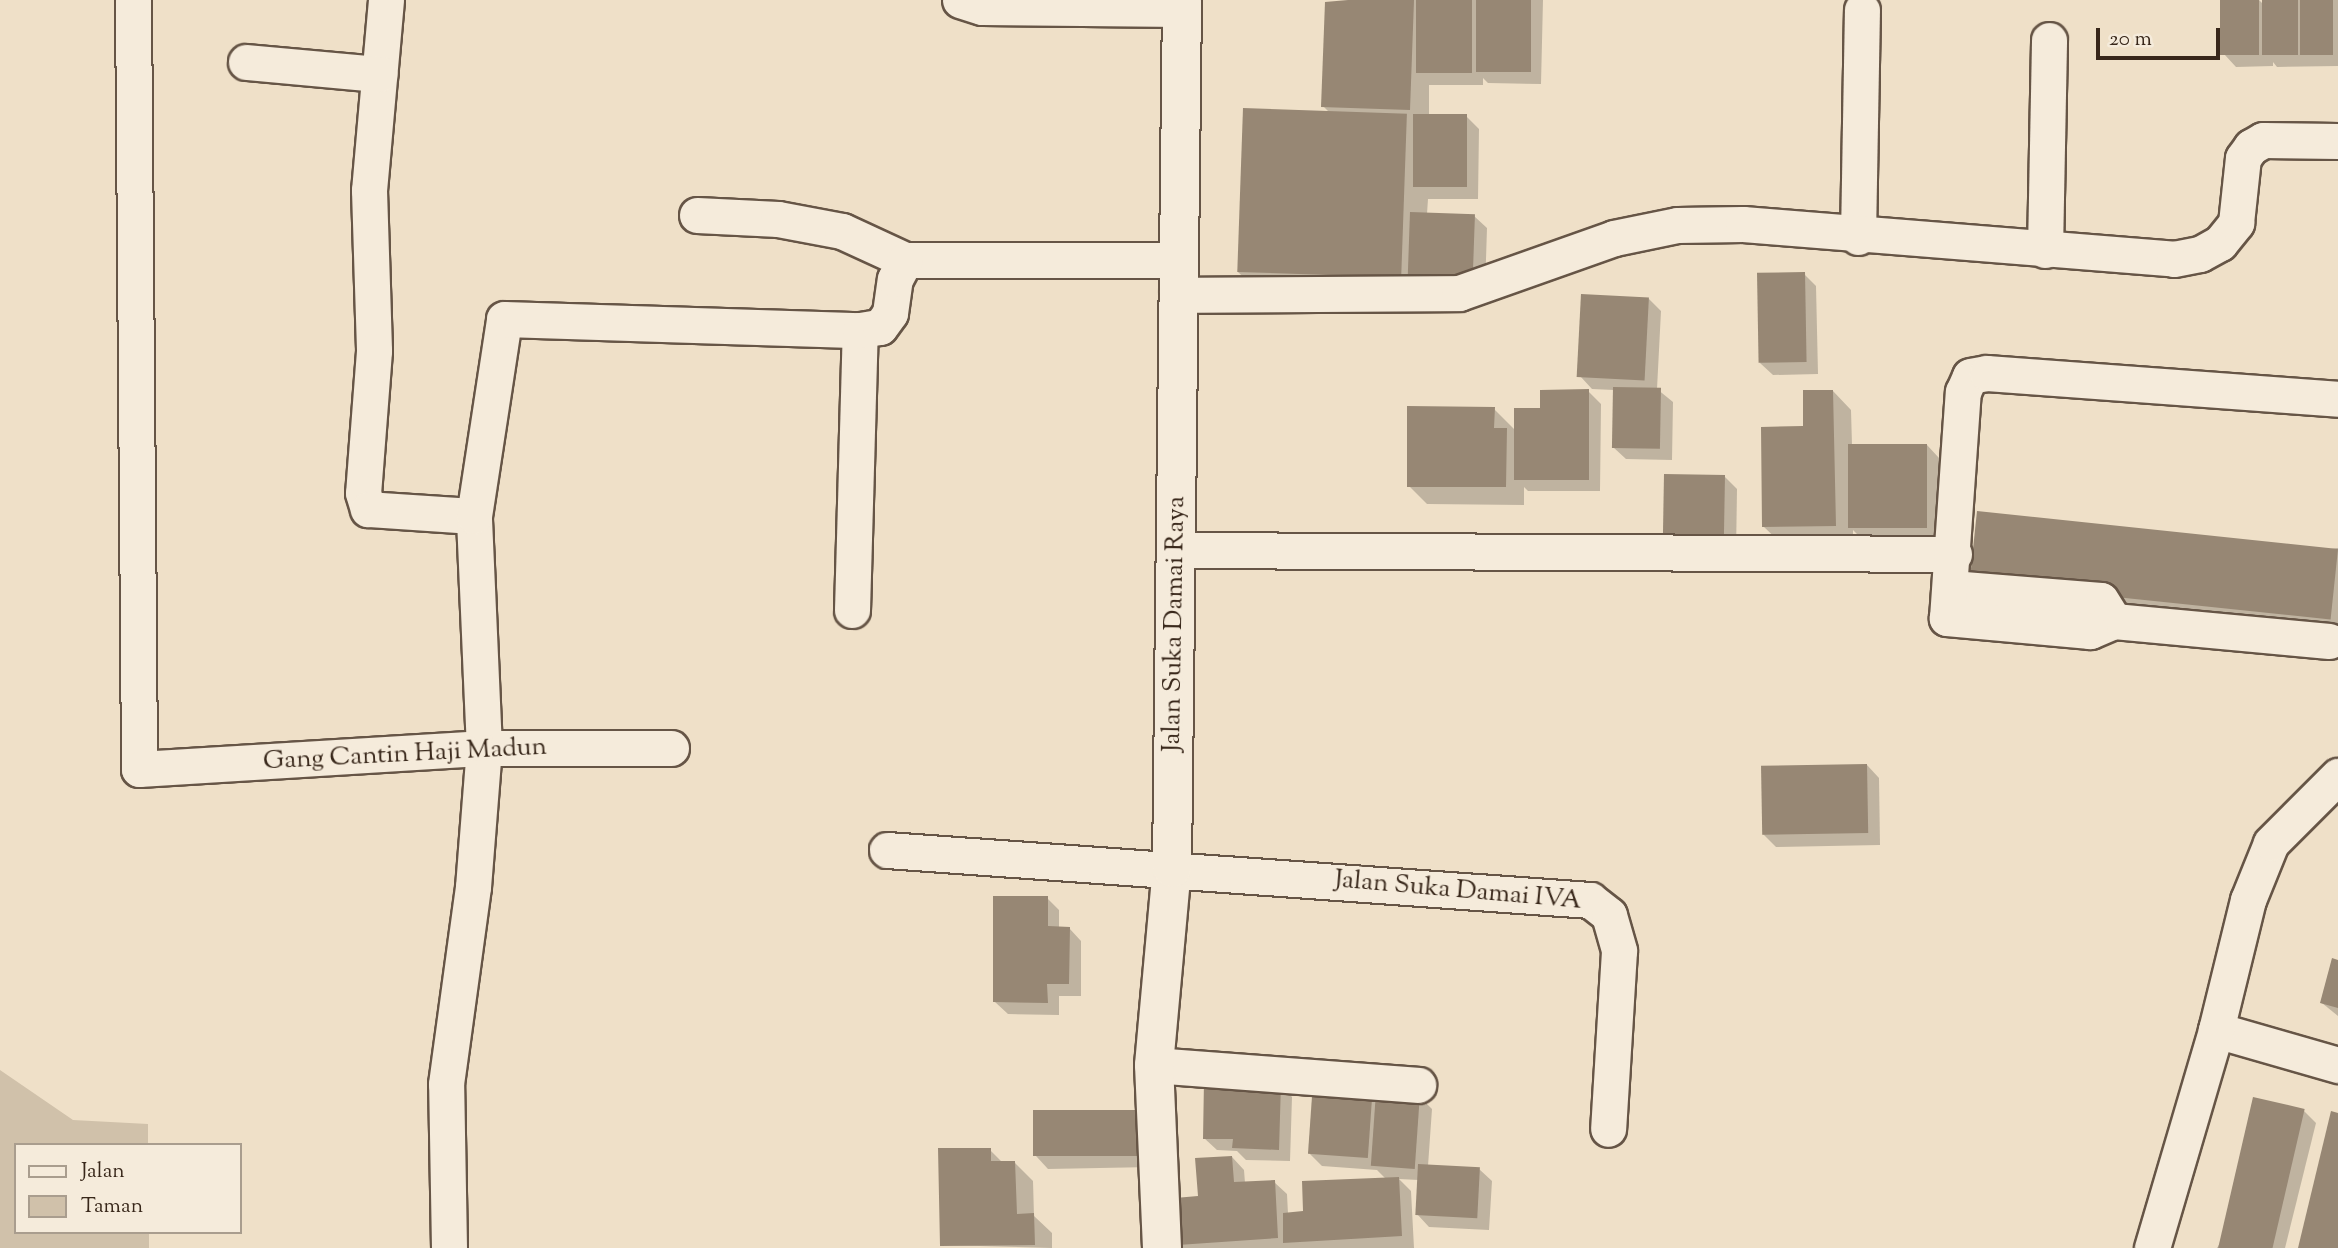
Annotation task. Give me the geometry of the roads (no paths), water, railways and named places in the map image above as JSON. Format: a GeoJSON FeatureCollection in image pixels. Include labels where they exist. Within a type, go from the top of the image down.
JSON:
{"type":"FeatureCollection","features":[{"type":"Feature","properties":{"kind":"street","name":"Gang Cantin Haji Madun"},"geometry":{"type":"LineString","coordinates":[[133,0],[139,769],[484,748],[671,748]]}},
{"type":"Feature","properties":{"kind":"street"},"geometry":{"type":"LineString","coordinates":[[386,0],[369,190],[374,351],[363,493],[368,509],[474,516]]}},
{"type":"Feature","properties":{"kind":"street"},"geometry":{"type":"LineString","coordinates":[[960,0],[982,7],[1182,4]]}},
{"type":"Feature","properties":{"kind":"street","name":"Jalan Suka Damai Raya"},"geometry":{"type":"LineString","coordinates":[[1162,1248],[1154,1065],[1172,868],[1182,4]]}},
{"type":"Feature","properties":{"kind":"street"},"geometry":{"type":"LineString","coordinates":[[1857,237],[1862,10]]}},
{"type":"Feature","properties":{"kind":"street"},"geometry":{"type":"LineString","coordinates":[[2045,250],[2049,40]]}},
{"type":"Feature","properties":{"kind":"street"},"geometry":{"type":"LineString","coordinates":[[246,62],[379,74]]}},
{"type":"Feature","properties":{"kind":"street"},"geometry":{"type":"LineString","coordinates":[[697,215],[778,219],[842,231],[905,260],[1459,293],[1614,238],[1677,225],[1743,225],[1857,237],[2174,259],[2200,254],[2220,243],[2236,223],[2243,158],[2251,147],[2263,140],[2338,141]]}},
{"type":"Feature","properties":{"kind":"street"},"geometry":{"type":"LineString","coordinates":[[449,1248],[446,1084],[473,887],[484,748],[474,516],[504,319],[860,330],[880,327],[890,313],[895,279],[905,260]]}},
{"type":"Feature","properties":{"kind":"street"},"geometry":{"type":"LineString","coordinates":[[852,610],[860,330]]}},
{"type":"Feature","properties":{"kind":"street"},"geometry":{"type":"LineString","coordinates":[[2329,641],[2114,621],[2091,631],[1949,603],[1963,392],[1970,376],[1987,373],[2338,399]]}},
{"type":"Feature","properties":{"kind":"street"},"geometry":{"type":"LineString","coordinates":[[1176,550],[1954,554]]}},
{"type":"Feature","properties":{"kind":"street"},"geometry":{"type":"LineString","coordinates":[[2152,1248],[2216,1030],[2248,900],[2271,843],[2324,811],[2338,776]]}},
{"type":"Feature","properties":{"kind":"street"},"geometry":{"type":"LineString","coordinates":[[887,850],[1172,868]]}},
{"type":"Feature","properties":{"kind":"street","name":"Jalan Suka Damai IVA"},"geometry":{"type":"LineString","coordinates":[[1172,868],[1590,900],[1609,915],[1619,951],[1608,1129]]}},
{"type":"Feature","properties":{"kind":"street"},"geometry":{"type":"LineString","coordinates":[[2216,1030],[2338,1065]]}},
{"type":"Feature","properties":{"kind":"street"},"geometry":{"type":"LineString","coordinates":[[1154,1065],[1418,1085]]}}]}
